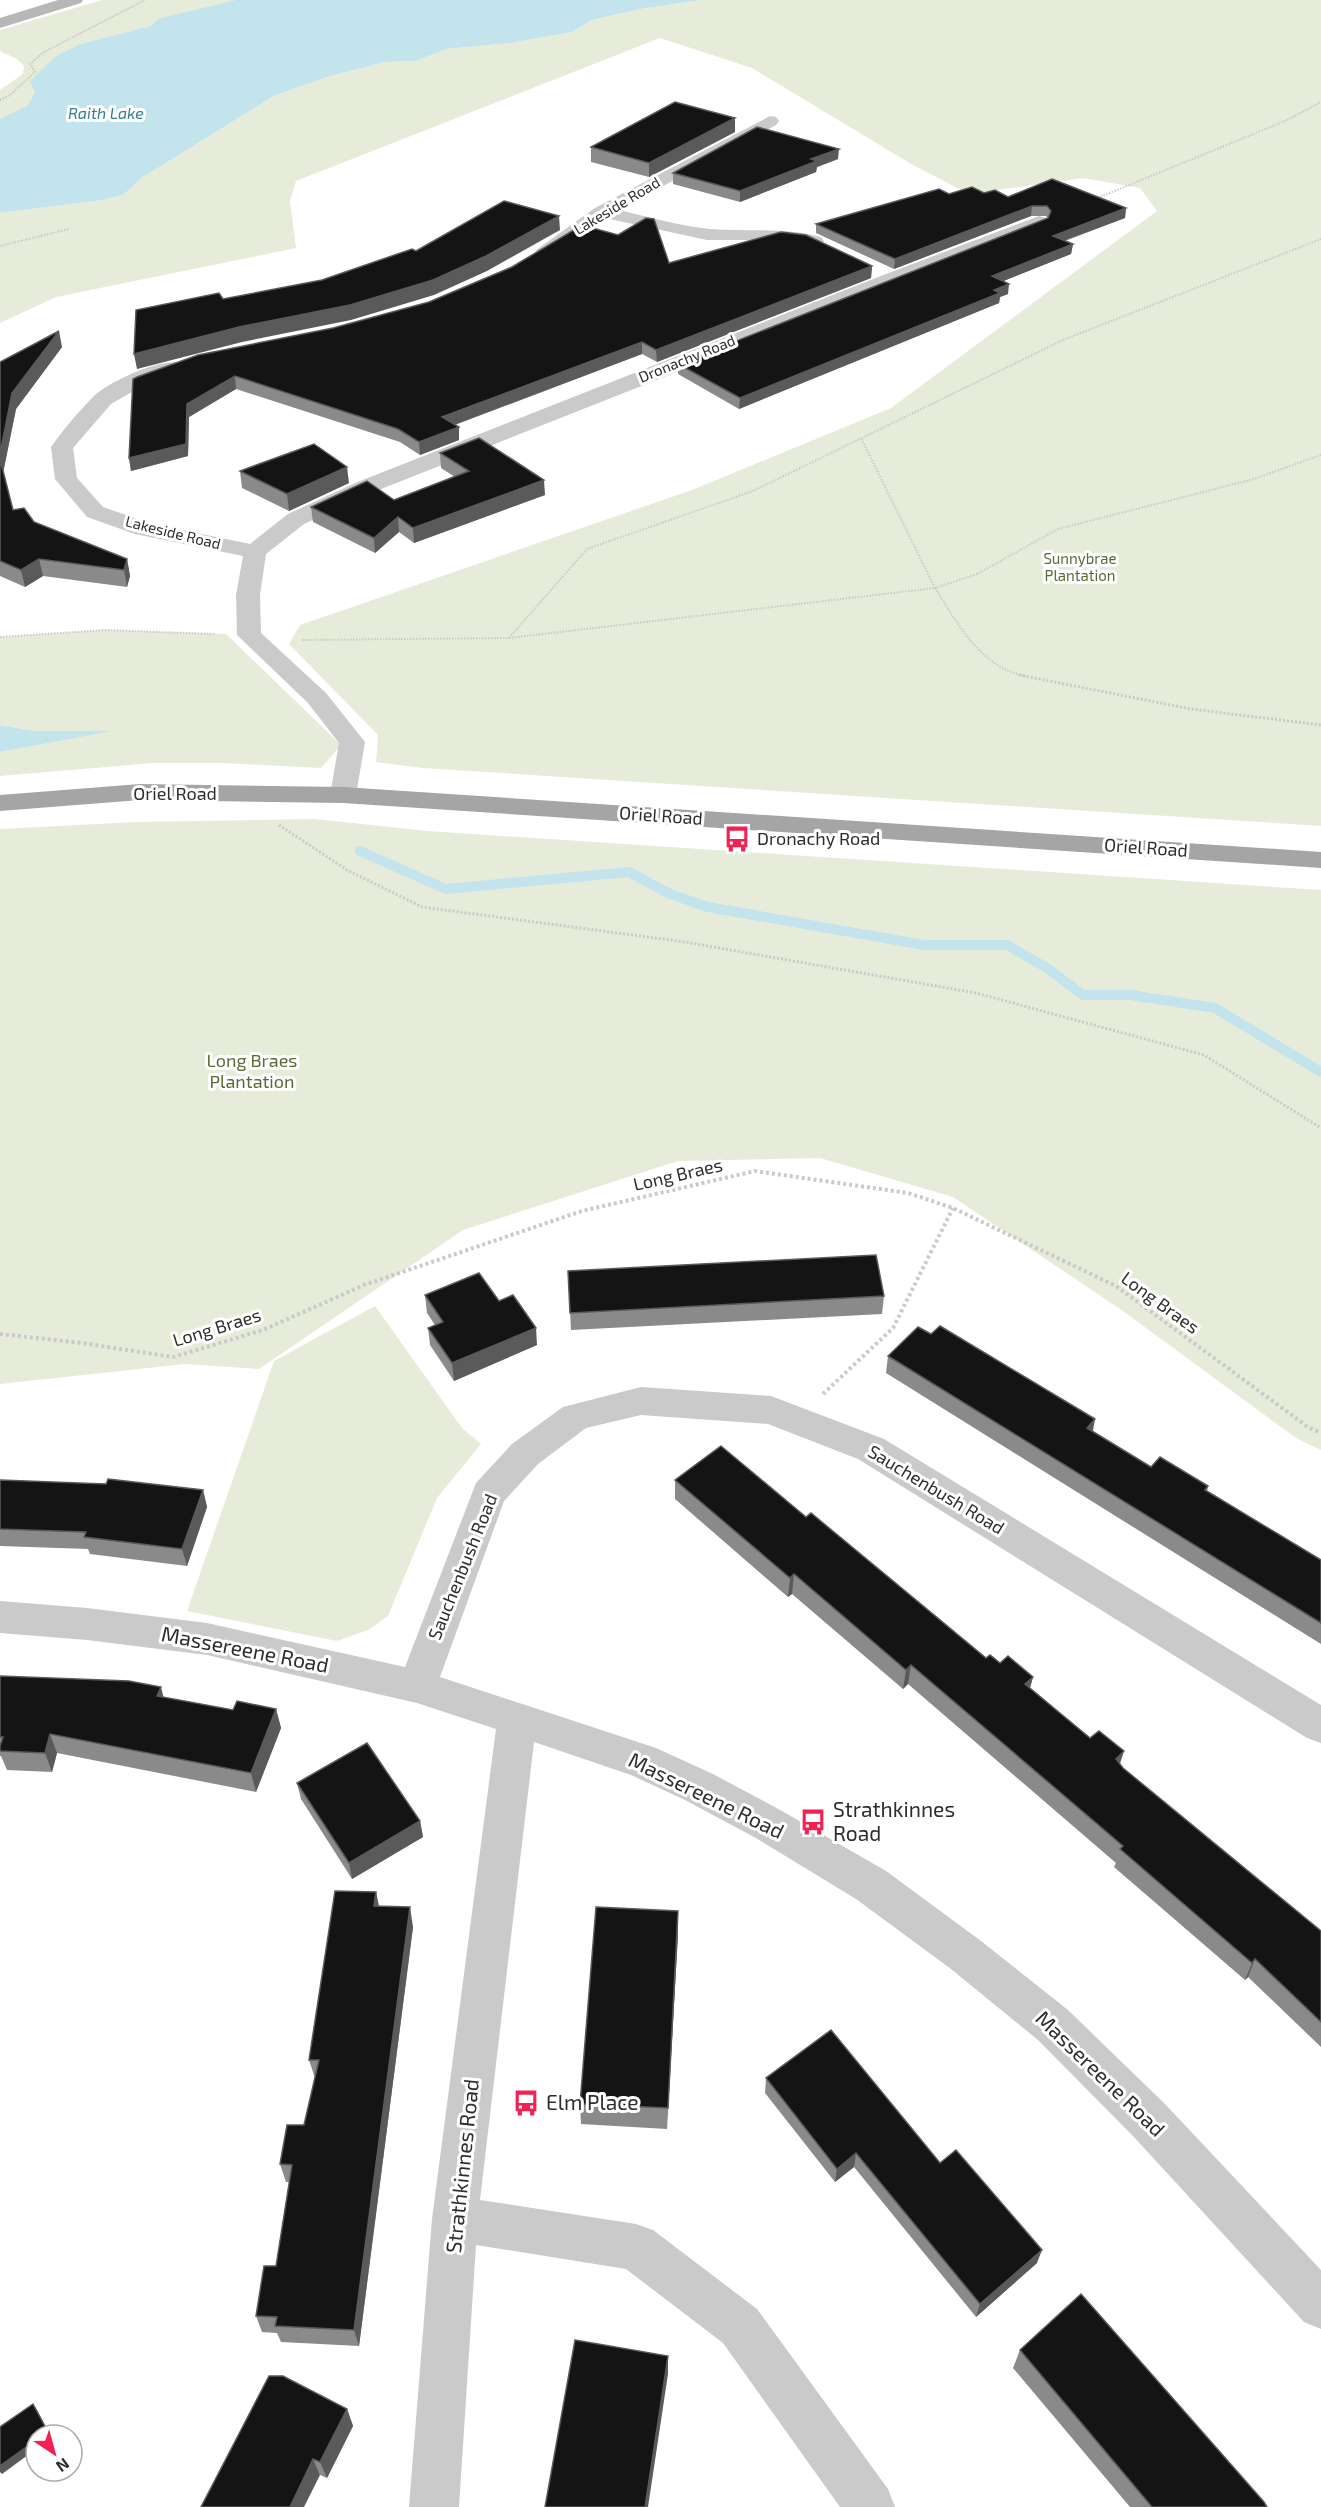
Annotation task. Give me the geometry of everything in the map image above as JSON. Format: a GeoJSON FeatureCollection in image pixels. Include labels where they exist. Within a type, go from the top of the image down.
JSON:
{"type":"FeatureCollection","features":[{"type":"Feature","properties":{"kind":"main road"},"geometry":{"type":"LineString","coordinates":[[0,23],[75,0]]}},
{"type":"Feature","properties":{"kind":"main road","name":"Oriel Road"},"geometry":{"type":"LineString","coordinates":[[0,803],[140,792],[343,795],[1321,860]]}},
{"type":"Feature","properties":{"kind":"street","name":"Lakeside Road"},"geometry":{"type":"LineString","coordinates":[[526,261],[556,244],[602,212],[770,121]]}},
{"type":"Feature","properties":{"kind":"street"},"geometry":{"type":"LineString","coordinates":[[602,212],[708,234],[780,235],[810,239],[832,248]]}},
{"type":"Feature","properties":{"kind":"street","name":"Dronachy Road"},"geometry":{"type":"LineString","coordinates":[[255,552],[296,519],[363,488],[1039,222]]}},
{"type":"Feature","properties":{"kind":"street"},"geometry":{"type":"LineString","coordinates":[[873,268],[893,278]]}},
{"type":"Feature","properties":{"kind":"street","name":"Lakeside Road"},"geometry":{"type":"LineString","coordinates":[[196,361],[151,372],[103,399],[62,447],[66,479],[95,512],[143,529],[255,552]]}},
{"type":"Feature","properties":{"kind":"street"},"geometry":{"type":"LineString","coordinates":[[255,552],[248,595],[261,636],[317,698],[352,742],[343,795]]}},
{"type":"Feature","properties":{"kind":"street","name":"Sauchenbush Road"},"geometry":{"type":"LineString","coordinates":[[417,1686],[489,1492],[525,1454],[574,1416],[641,1401],[771,1410],[871,1449],[1321,1726]]}},
{"type":"Feature","properties":{"kind":"street","name":"Massereene Road"},"geometry":{"type":"LineString","coordinates":[[0,1617],[87,1624],[207,1639],[417,1686],[642,1761],[699,1787],[768,1824],[879,1891],[966,1954],[1053,2025],[1157,2129],[1321,2305]]}},
{"type":"Feature","properties":{"kind":"street","name":"Strathkinnes Road"},"geometry":{"type":"LineString","coordinates":[[434,2507],[455,2219],[517,1719]]}},
{"type":"Feature","properties":{"kind":"street"},"geometry":{"type":"LineString","coordinates":[[455,2219],[636,2247],[740,2326],[870,2507]]}},
{"type":"Feature","properties":{"kind":"path"},"geometry":{"type":"LineString","coordinates":[[0,100],[10,95],[35,72],[30,64],[44,52],[145,0]]}},
{"type":"Feature","properties":{"kind":"path"},"geometry":{"type":"LineString","coordinates":[[1039,222],[1285,121],[1321,102]]}},
{"type":"Feature","properties":{"kind":"path"},"geometry":{"type":"LineString","coordinates":[[0,246],[69,229]]}},
{"type":"Feature","properties":{"kind":"path"},"geometry":{"type":"LineString","coordinates":[[509,638],[587,549],[753,491],[1063,340],[1321,239]]}},
{"type":"Feature","properties":{"kind":"path"},"geometry":{"type":"LineString","coordinates":[[861,438],[935,588],[968,640],[1009,673],[1191,709],[1321,725]]}},
{"type":"Feature","properties":{"kind":"path"},"geometry":{"type":"LineString","coordinates":[[0,637],[105,630],[261,636],[280,640],[481,640],[935,588],[977,574],[1058,529],[1254,479],[1321,455]]}},
{"type":"Feature","properties":{"kind":"path"},"geometry":{"type":"LineString","coordinates":[[230,794],[347,870],[422,907],[686,942],[976,993],[1204,1055],[1321,1128]]}},
{"type":"Feature","properties":{"kind":"path","name":"Long Braes"},"geometry":{"type":"LineString","coordinates":[[0,1334],[82,1343],[173,1357],[263,1330],[364,1284],[582,1211],[755,1172],[908,1193],[953,1208],[1116,1286],[1308,1427],[1321,1434]]}},
{"type":"Feature","properties":{"kind":"path"},"geometry":{"type":"LineString","coordinates":[[796,1420],[893,1328],[953,1208]]}},
{"type":"Feature","properties":{"kind":"green space"},"geometry":{"type":"Polygon","coordinates":[[[102,0],[235,0],[160,18],[150,26],[80,44],[56,56],[28,106],[0,119],[0,90],[23,74],[24,66],[17,59],[0,51],[0,30],[102,0]]]}},
{"type":"Feature","properties":{"kind":"green space","name":"Sunnybrae Plantation"},"geometry":{"type":"Polygon","coordinates":[[[701,0],[1321,0],[1321,826],[423,768],[376,762],[378,735],[289,644],[300,625],[692,490],[891,408],[1157,211],[1140,188],[1083,178],[969,194],[911,164],[752,68],[660,38],[296,181],[290,201],[296,248],[56,297],[0,323],[0,213],[103,200],[123,195],[143,177],[274,96],[327,77],[385,62],[416,61],[446,49],[511,43],[572,32],[592,20],[641,9],[701,0]]]}},
{"type":"Feature","properties":{"kind":"green space"},"geometry":{"type":"Polygon","coordinates":[[[105,630],[226,634],[341,745],[321,768],[222,763],[153,763],[0,776],[0,752],[107,731],[35,731],[0,725],[0,637],[105,630]]]}},
{"type":"Feature","properties":{"kind":"green space","name":"Long Braes Plantation"},"geometry":{"type":"Polygon","coordinates":[[[315,819],[427,831],[1321,890],[1321,1450],[1296,1438],[1123,1311],[953,1197],[820,1158],[678,1161],[463,1230],[259,1369],[185,1364],[0,1384],[0,829],[136,822],[315,819]]]}},
{"type":"Feature","properties":{"kind":"green space"},"geometry":{"type":"Polygon","coordinates":[[[375,1306],[462,1428],[481,1444],[437,1498],[388,1616],[368,1630],[337,1641],[187,1611],[274,1361],[375,1306]]]}},
{"type":"Feature","properties":{"kind":"water","name":"Raith Lake"},"geometry":{"type":"Polygon","coordinates":[[[235,0],[701,0],[641,9],[592,20],[572,32],[511,43],[446,49],[416,61],[385,62],[327,77],[274,96],[143,177],[123,195],[103,200],[0,213],[0,119],[27,106],[35,93],[30,81],[56,56],[80,44],[150,26],[160,18],[235,0]]]}},
{"type":"Feature","properties":{"kind":"water"},"geometry":{"type":"Polygon","coordinates":[[[0,725],[35,731],[112,731],[0,752],[0,725]]]}},
{"type":"Feature","properties":{"kind":"building"},"geometry":{"type":"Polygon","coordinates":[[[675,102],[735,118],[649,163],[591,147],[675,102]]]}},
{"type":"Feature","properties":{"kind":"building"},"geometry":{"type":"Polygon","coordinates":[[[757,127],[839,149],[811,159],[817,161],[740,191],[673,173],[757,127]]]}},
{"type":"Feature","properties":{"kind":"building"},"geometry":{"type":"Polygon","coordinates":[[[1052,179],[1126,208],[1053,236],[1073,244],[992,276],[1009,284],[994,290],[1000,293],[740,398],[678,364],[1048,218],[1051,211],[1047,206],[1032,206],[895,259],[816,224],[939,189],[949,194],[972,187],[984,193],[995,190],[1008,197],[1052,179]]]}},
{"type":"Feature","properties":{"kind":"building"},"geometry":{"type":"Polygon","coordinates":[[[504,201],[559,216],[486,256],[433,280],[350,305],[239,327],[134,354],[136,310],[219,293],[223,299],[322,280],[412,249],[416,251],[504,201]]]}},
{"type":"Feature","properties":{"kind":"building"},"geometry":{"type":"Polygon","coordinates":[[[646,218],[654,219],[669,263],[781,232],[806,235],[872,266],[656,350],[642,342],[442,417],[459,427],[419,442],[398,429],[235,376],[187,404],[186,444],[129,458],[133,379],[137,377],[198,355],[333,328],[429,302],[512,267],[582,225],[618,235],[646,218]]]}},
{"type":"Feature","properties":{"kind":"building"},"geometry":{"type":"Polygon","coordinates":[[[59,331],[12,393],[0,454],[0,362],[59,331]]]}},
{"type":"Feature","properties":{"kind":"building"},"geometry":{"type":"Polygon","coordinates":[[[479,438],[544,480],[413,528],[398,517],[374,538],[311,507],[367,481],[394,500],[469,471],[440,453],[479,438]]]}},
{"type":"Feature","properties":{"kind":"building"},"geometry":{"type":"Polygon","coordinates":[[[314,444],[347,467],[287,494],[240,471],[314,444]]]}},
{"type":"Feature","properties":{"kind":"building"},"geometry":{"type":"Polygon","coordinates":[[[0,459],[13,510],[24,508],[34,522],[127,559],[124,570],[39,559],[21,570],[0,561],[0,459]]]}},
{"type":"Feature","properties":{"kind":"building"},"geometry":{"type":"Polygon","coordinates":[[[876,1255],[884,1296],[570,1313],[568,1271],[876,1255]]]}},
{"type":"Feature","properties":{"kind":"building"},"geometry":{"type":"Polygon","coordinates":[[[479,1273],[499,1301],[513,1295],[536,1328],[452,1363],[428,1328],[443,1322],[425,1295],[479,1273]]]}},
{"type":"Feature","properties":{"kind":"building"},"geometry":{"type":"Polygon","coordinates":[[[940,1326],[1095,1419],[1087,1428],[1151,1467],[1160,1457],[1208,1486],[1205,1490],[1321,1560],[1321,1623],[888,1356],[918,1327],[931,1334],[940,1326]]]}},
{"type":"Feature","properties":{"kind":"building"},"geometry":{"type":"Polygon","coordinates":[[[721,1446],[806,1517],[811,1513],[986,1658],[990,1655],[1000,1663],[1008,1656],[1033,1677],[1025,1684],[1090,1738],[1099,1731],[1124,1751],[1116,1759],[1123,1768],[1321,1931],[1321,2022],[1255,1959],[1252,1963],[1120,1849],[1123,1846],[911,1665],[906,1670],[794,1574],[790,1578],[675,1480],[721,1446]]]}},
{"type":"Feature","properties":{"kind":"building"},"geometry":{"type":"Polygon","coordinates":[[[108,1479],[203,1490],[182,1549],[84,1537],[86,1532],[0,1529],[0,1480],[106,1484],[108,1479]]]}},
{"type":"Feature","properties":{"kind":"building"},"geometry":{"type":"Polygon","coordinates":[[[0,1676],[129,1681],[161,1687],[157,1696],[233,1710],[237,1701],[276,1709],[251,1773],[50,1734],[45,1753],[0,1751],[3,1737],[0,1737],[0,1676]]]}},
{"type":"Feature","properties":{"kind":"building"},"geometry":{"type":"Polygon","coordinates":[[[367,1743],[420,1821],[349,1863],[297,1783],[367,1743]]]}},
{"type":"Feature","properties":{"kind":"building"},"geometry":{"type":"Polygon","coordinates":[[[335,1891],[376,1892],[374,1906],[410,1907],[354,2330],[275,2326],[277,2317],[256,2316],[264,2266],[276,2266],[292,2165],[280,2164],[287,2125],[304,2125],[319,2060],[309,2060],[335,1891]]]}},
{"type":"Feature","properties":{"kind":"building"},"geometry":{"type":"Polygon","coordinates":[[[596,1907],[678,1911],[668,2108],[580,2104],[596,1907]]]}},
{"type":"Feature","properties":{"kind":"building"},"geometry":{"type":"Polygon","coordinates":[[[831,2030],[940,2163],[956,2150],[1042,2250],[980,2304],[856,2153],[837,2169],[766,2078],[831,2030]]]}},
{"type":"Feature","properties":{"kind":"building"},"geometry":{"type":"Polygon","coordinates":[[[1081,2294],[1267,2507],[1152,2507],[1020,2350],[1081,2294]]]}},
{"type":"Feature","properties":{"kind":"building"},"geometry":{"type":"Polygon","coordinates":[[[575,2340],[668,2356],[645,2507],[545,2507],[575,2340]]]}},
{"type":"Feature","properties":{"kind":"building"},"geometry":{"type":"Polygon","coordinates":[[[269,2376],[283,2376],[347,2409],[320,2462],[313,2459],[290,2507],[201,2507],[269,2376]]]}},
{"type":"Feature","properties":{"kind":"building"},"geometry":{"type":"Polygon","coordinates":[[[33,2404],[43,2423],[24,2423],[24,2449],[0,2466],[0,2427],[33,2404]]]}},
{"type":"Feature","properties":{"kind":"waterway"},"geometry":{"type":"LineString","coordinates":[[360,851],[446,889],[629,872],[670,894],[708,907],[924,945],[1007,945],[1047,968],[1083,995],[1130,995],[1215,1008],[1321,1072]]}},
{"type":"Feature","properties":{"kind":"place","name":"Dronachy Road"},"geometry":{"type":"Point","coordinates":[737,839]}},
{"type":"Feature","properties":{"kind":"place","name":"Strathkinnes Road"},"geometry":{"type":"Point","coordinates":[813,1822]}},
{"type":"Feature","properties":{"kind":"place","name":"Elm Place"},"geometry":{"type":"Point","coordinates":[526,2103]}}]}
